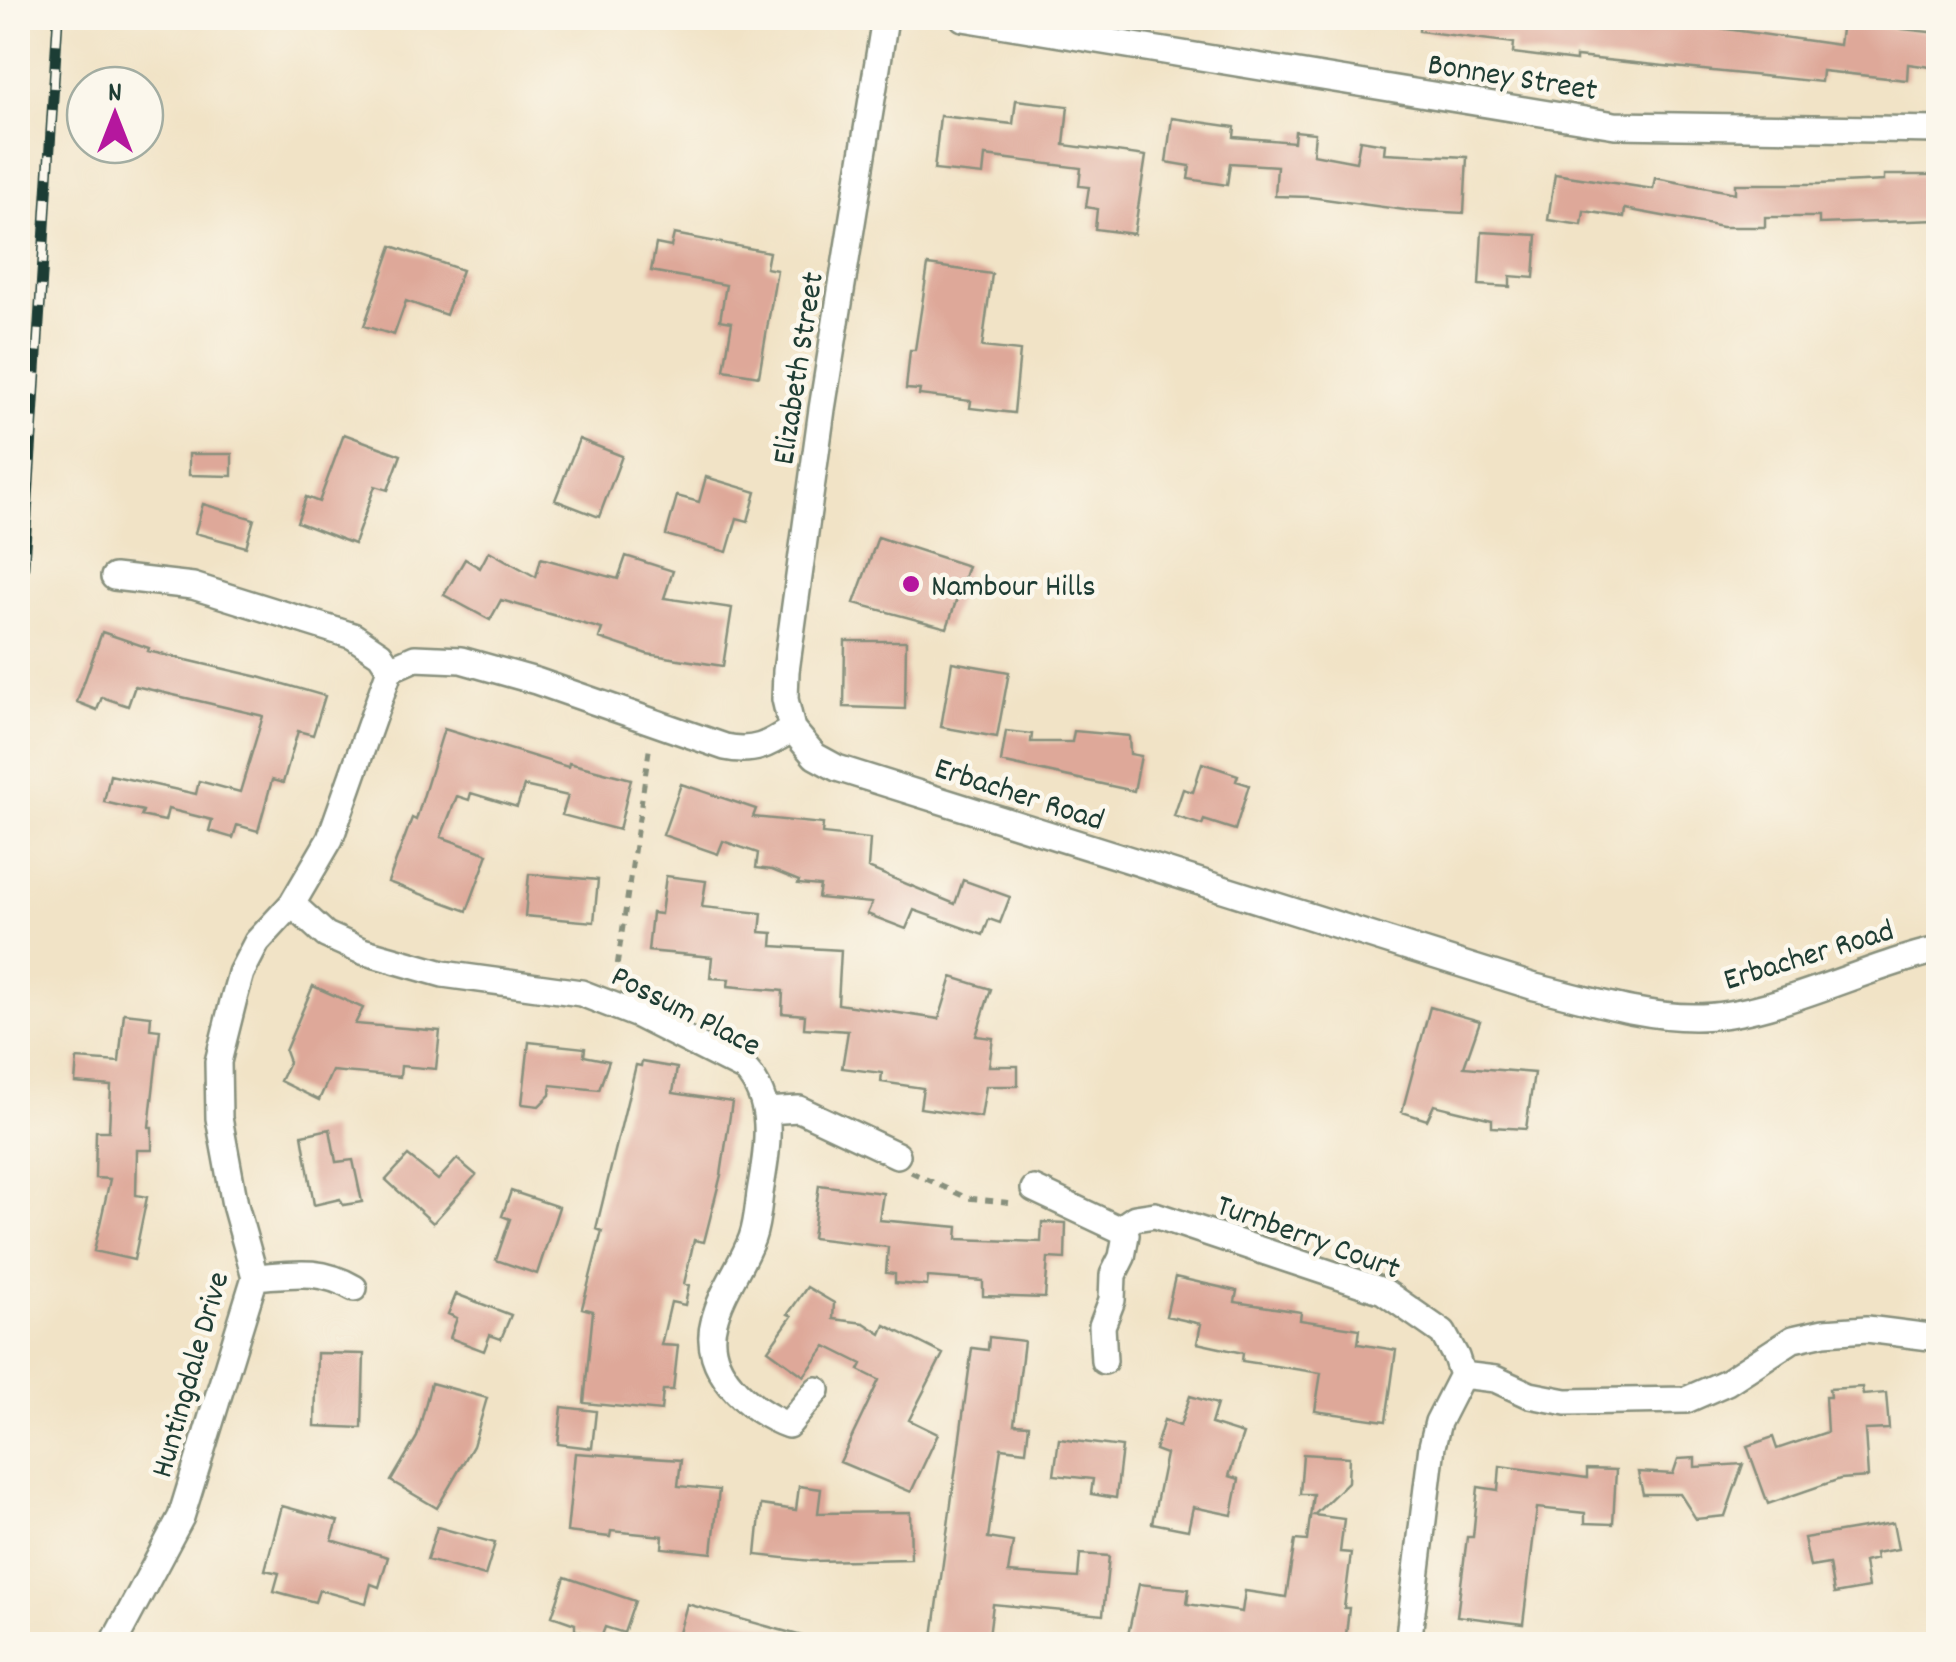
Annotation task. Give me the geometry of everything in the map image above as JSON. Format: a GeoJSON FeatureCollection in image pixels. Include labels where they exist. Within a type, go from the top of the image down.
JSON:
{"type":"FeatureCollection","features":[{"type":"Feature","properties":{"kind":"street","name":"Elizabeth Street"},"geometry":{"type":"LineString","coordinates":[[792,729],[785,700],[786,671],[822,409],[885,18]]}},
{"type":"Feature","properties":{"kind":"street","name":"Bonney Street"},"geometry":{"type":"LineString","coordinates":[[963,18],[1615,125],[1938,130]]}},
{"type":"Feature","properties":{"kind":"street"},"geometry":{"type":"LineString","coordinates":[[114,577],[193,586],[353,636],[380,654],[390,669],[415,658],[461,660],[748,751],[767,746],[792,729]]}},
{"type":"Feature","properties":{"kind":"street","name":"Huntingdale Drive"},"geometry":{"type":"LineString","coordinates":[[114,1644],[181,1517],[255,1277],[225,1159],[218,1105],[218,1062],[241,973],[257,942],[292,904],[330,839],[390,669]]}},
{"type":"Feature","properties":{"kind":"street","name":"Erbacher Road"},"geometry":{"type":"LineString","coordinates":[[792,729],[815,756],[836,768],[1516,981],[1604,1004],[1695,1017],[1742,1011],[1888,962],[1938,950]]}},
{"type":"Feature","properties":{"kind":"street","name":"Possum Place"},"geometry":{"type":"LineString","coordinates":[[292,904],[326,935],[362,951],[443,974],[558,988],[611,1002],[746,1068],[758,1083],[769,1134],[754,1233],[718,1308],[712,1327],[713,1348],[729,1382],[767,1417],[788,1425],[817,1390]]}},
{"type":"Feature","properties":{"kind":"street"},"geometry":{"type":"LineString","coordinates":[[766,1111],[799,1108],[897,1155]]}},
{"type":"Feature","properties":{"kind":"street"},"geometry":{"type":"LineString","coordinates":[[1034,1189],[1126,1235],[1122,1258],[1113,1275],[1112,1300],[1102,1326],[1104,1362]]}},
{"type":"Feature","properties":{"kind":"street","name":"Turnberry Court"},"geometry":{"type":"LineString","coordinates":[[1120,1229],[1135,1218],[1154,1215],[1384,1291],[1442,1333],[1462,1374]]}},
{"type":"Feature","properties":{"kind":"street"},"geometry":{"type":"LineString","coordinates":[[255,1277],[314,1272],[335,1277],[354,1288]]}},
{"type":"Feature","properties":{"kind":"street"},"geometry":{"type":"LineString","coordinates":[[1408,1644],[1432,1446],[1438,1422],[1462,1374],[1496,1378],[1530,1395],[1566,1402],[1686,1400],[1727,1382],[1793,1340],[1824,1332],[1867,1329],[1938,1338]]}},
{"type":"Feature","properties":{"kind":"path"},"geometry":{"type":"LineString","coordinates":[[611,1002],[653,722]]}},
{"type":"Feature","properties":{"kind":"building"},"geometry":{"type":"Polygon","coordinates":[[[1420,18],[1580,18],[1683,29],[1684,23],[1839,45],[1842,22],[1938,33],[1938,68],[1908,64],[1907,80],[1822,71],[1821,82],[1576,57],[1576,61],[1513,53],[1514,43],[1419,31],[1420,18]]]}},
{"type":"Feature","properties":{"kind":"building"},"geometry":{"type":"Polygon","coordinates":[[[1016,100],[1068,106],[1064,145],[1146,156],[1134,234],[1095,229],[1097,209],[1086,207],[1089,187],[1079,186],[1081,168],[985,156],[983,175],[934,170],[940,116],[1013,124],[1016,100]]]}},
{"type":"Feature","properties":{"kind":"building"},"geometry":{"type":"Polygon","coordinates":[[[1172,118],[1235,127],[1234,137],[1294,142],[1295,131],[1315,133],[1313,154],[1356,162],[1360,140],[1385,144],[1384,153],[1467,157],[1464,213],[1275,196],[1277,166],[1230,163],[1227,185],[1188,179],[1190,166],[1166,162],[1172,118]]]}},
{"type":"Feature","properties":{"kind":"building"},"geometry":{"type":"Polygon","coordinates":[[[1555,174],[1653,189],[1655,178],[1735,193],[1735,184],[1818,184],[1884,181],[1884,175],[1938,175],[1938,220],[1819,224],[1819,217],[1765,217],[1765,227],[1722,227],[1625,209],[1624,217],[1584,211],[1582,225],[1548,220],[1555,174]]]}},
{"type":"Feature","properties":{"kind":"building"},"geometry":{"type":"Polygon","coordinates":[[[1482,232],[1537,235],[1534,278],[1510,276],[1510,287],[1479,285],[1482,232]]]}},
{"type":"Feature","properties":{"kind":"building"},"geometry":{"type":"Polygon","coordinates":[[[674,234],[769,252],[766,268],[777,270],[759,376],[724,370],[732,322],[720,320],[726,285],[651,271],[656,244],[671,247],[674,234]]]}},
{"type":"Feature","properties":{"kind":"building"},"geometry":{"type":"Polygon","coordinates":[[[392,246],[462,270],[446,315],[406,301],[394,335],[364,326],[392,246]]]}},
{"type":"Feature","properties":{"kind":"building"},"geometry":{"type":"Polygon","coordinates":[[[928,265],[992,274],[982,347],[1020,351],[1014,413],[970,408],[971,401],[919,395],[920,390],[906,389],[928,265]]]}},
{"type":"Feature","properties":{"kind":"building"},"geometry":{"type":"Polygon","coordinates":[[[344,434],[401,455],[388,490],[375,486],[354,544],[297,522],[306,497],[319,502],[344,434]]]}},
{"type":"Feature","properties":{"kind":"building"},"geometry":{"type":"Polygon","coordinates":[[[579,439],[622,456],[599,517],[555,500],[579,439]]]}},
{"type":"Feature","properties":{"kind":"building"},"geometry":{"type":"Polygon","coordinates":[[[189,454],[232,454],[232,476],[189,475],[189,454]]]}},
{"type":"Feature","properties":{"kind":"building"},"geometry":{"type":"Polygon","coordinates":[[[706,477],[756,492],[748,521],[737,518],[727,552],[666,535],[677,496],[699,502],[706,477]]]}},
{"type":"Feature","properties":{"kind":"building"},"geometry":{"type":"Polygon","coordinates":[[[203,504],[254,519],[246,547],[195,533],[203,504]]]}},
{"type":"Feature","properties":{"kind":"building","name":"Nambour Hills"},"geometry":{"type":"Polygon","coordinates":[[[878,537],[968,566],[947,628],[854,603],[878,537]]]}},
{"type":"Feature","properties":{"kind":"building"},"geometry":{"type":"Polygon","coordinates":[[[489,551],[536,577],[541,558],[618,579],[626,556],[673,571],[664,598],[732,608],[723,666],[647,654],[599,638],[602,629],[501,600],[490,620],[444,595],[465,559],[480,568],[489,551]]]}},
{"type":"Feature","properties":{"kind":"building"},"geometry":{"type":"Polygon","coordinates":[[[102,632],[149,648],[148,651],[325,696],[313,735],[298,731],[283,783],[272,780],[258,831],[237,825],[233,838],[209,831],[212,820],[168,809],[165,821],[141,816],[143,811],[104,802],[110,775],[196,794],[199,781],[240,792],[263,716],[135,686],[128,706],[102,697],[97,710],[77,702],[102,632]]]}},
{"type":"Feature","properties":{"kind":"building"},"geometry":{"type":"Polygon","coordinates":[[[845,641],[906,641],[905,709],[844,707],[845,641]]]}},
{"type":"Feature","properties":{"kind":"building"},"geometry":{"type":"Polygon","coordinates":[[[952,662],[1009,672],[997,737],[941,727],[952,662]]]}},
{"type":"Feature","properties":{"kind":"building"},"geometry":{"type":"Polygon","coordinates":[[[444,729],[568,767],[569,763],[631,779],[619,830],[562,815],[568,796],[524,786],[517,807],[471,793],[469,800],[457,796],[441,837],[488,854],[467,911],[388,882],[412,818],[416,820],[444,729]]]}},
{"type":"Feature","properties":{"kind":"building"},"geometry":{"type":"Polygon","coordinates":[[[1006,731],[1032,734],[1031,742],[1072,742],[1074,731],[1129,736],[1130,754],[1141,756],[1134,791],[1001,762],[1006,731]]]}},
{"type":"Feature","properties":{"kind":"building"},"geometry":{"type":"Polygon","coordinates":[[[1202,763],[1238,775],[1236,781],[1249,785],[1235,830],[1174,816],[1183,789],[1193,792],[1202,763]]]}},
{"type":"Feature","properties":{"kind":"building"},"geometry":{"type":"Polygon","coordinates":[[[681,784],[756,809],[753,817],[823,824],[822,834],[870,839],[868,868],[955,904],[963,880],[1010,897],[1000,923],[989,919],[983,935],[914,910],[906,929],[867,914],[872,903],[818,898],[820,886],[798,884],[799,881],[772,870],[756,868],[758,853],[723,841],[718,854],[663,835],[681,784]]]}},
{"type":"Feature","properties":{"kind":"building"},"geometry":{"type":"Polygon","coordinates":[[[529,874],[598,880],[594,922],[525,916],[529,874]]]}},
{"type":"Feature","properties":{"kind":"building"},"geometry":{"type":"Polygon","coordinates":[[[666,876],[706,881],[702,907],[762,913],[760,932],[773,933],[772,946],[841,950],[838,1004],[939,1019],[952,977],[991,989],[976,1036],[993,1038],[989,1066],[1018,1066],[1018,1086],[986,1086],[981,1117],[920,1108],[923,1088],[881,1082],[882,1073],[842,1068],[848,1031],[804,1028],[805,1015],[782,1013],[783,991],[728,986],[729,979],[710,978],[712,957],[648,951],[652,913],[661,914],[666,876]]]}},
{"type":"Feature","properties":{"kind":"building"},"geometry":{"type":"Polygon","coordinates":[[[313,986],[363,1008],[355,1024],[440,1031],[436,1069],[401,1066],[400,1077],[332,1071],[319,1100],[280,1081],[289,1062],[285,1051],[313,986]]]}},
{"type":"Feature","properties":{"kind":"building"},"geometry":{"type":"Polygon","coordinates":[[[1430,1007],[1480,1021],[1464,1067],[1534,1073],[1526,1129],[1492,1127],[1492,1119],[1434,1105],[1427,1120],[1402,1112],[1430,1007]]]}},
{"type":"Feature","properties":{"kind":"building"},"geometry":{"type":"Polygon","coordinates":[[[124,1013],[151,1016],[150,1029],[160,1030],[149,1127],[152,1150],[137,1150],[136,1195],[147,1197],[134,1260],[94,1251],[110,1179],[95,1178],[96,1131],[109,1131],[111,1086],[75,1083],[77,1059],[119,1062],[124,1013]]]}},
{"type":"Feature","properties":{"kind":"building"},"geometry":{"type":"Polygon","coordinates":[[[529,1042],[585,1048],[584,1056],[609,1061],[599,1090],[551,1085],[550,1095],[539,1106],[522,1104],[529,1042]]]}},
{"type":"Feature","properties":{"kind":"building"},"geometry":{"type":"Polygon","coordinates":[[[642,1062],[677,1068],[673,1093],[732,1102],[721,1175],[704,1242],[694,1240],[684,1284],[689,1285],[685,1305],[671,1302],[661,1345],[678,1346],[673,1390],[663,1390],[661,1411],[584,1403],[593,1311],[582,1308],[602,1231],[596,1229],[636,1065],[641,1066],[642,1062]]]}},
{"type":"Feature","properties":{"kind":"building"},"geometry":{"type":"Polygon","coordinates":[[[330,1129],[336,1162],[353,1160],[362,1202],[343,1205],[340,1199],[314,1205],[302,1135],[330,1129]]]}},
{"type":"Feature","properties":{"kind":"building"},"geometry":{"type":"Polygon","coordinates":[[[408,1156],[438,1180],[457,1159],[476,1175],[433,1223],[386,1180],[408,1156]]]}},
{"type":"Feature","properties":{"kind":"building"},"geometry":{"type":"Polygon","coordinates":[[[819,1185],[883,1193],[879,1220],[958,1227],[957,1239],[1041,1242],[1042,1222],[1066,1223],[1065,1259],[1048,1258],[1045,1298],[983,1296],[983,1281],[928,1277],[927,1286],[895,1283],[895,1274],[886,1273],[888,1247],[812,1238],[819,1185]]]}},
{"type":"Feature","properties":{"kind":"building"},"geometry":{"type":"Polygon","coordinates":[[[511,1191],[559,1207],[537,1274],[496,1260],[510,1219],[502,1216],[511,1191]]]}},
{"type":"Feature","properties":{"kind":"building"},"geometry":{"type":"Polygon","coordinates":[[[1175,1277],[1237,1291],[1235,1302],[1301,1312],[1300,1320],[1360,1329],[1358,1344],[1396,1350],[1386,1421],[1315,1411],[1321,1373],[1242,1361],[1243,1353],[1197,1343],[1201,1324],[1166,1316],[1175,1277]]]}},
{"type":"Feature","properties":{"kind":"building"},"geometry":{"type":"Polygon","coordinates":[[[807,1287],[834,1303],[833,1319],[864,1323],[881,1334],[885,1325],[943,1354],[909,1420],[938,1434],[911,1492],[840,1462],[879,1380],[859,1370],[862,1364],[826,1346],[804,1376],[768,1350],[807,1287]]]}},
{"type":"Feature","properties":{"kind":"building"},"geometry":{"type":"Polygon","coordinates":[[[456,1294],[511,1315],[501,1339],[490,1335],[484,1351],[450,1338],[457,1318],[448,1314],[456,1294]]]}},
{"type":"Feature","properties":{"kind":"building"},"geometry":{"type":"Polygon","coordinates":[[[989,1337],[1024,1341],[1014,1424],[1029,1425],[1026,1451],[1001,1448],[988,1538],[1013,1542],[1008,1573],[1078,1578],[1080,1554],[1109,1556],[1103,1615],[993,1604],[988,1644],[932,1644],[972,1348],[988,1350],[989,1337]]]}},
{"type":"Feature","properties":{"kind":"building"},"geometry":{"type":"Polygon","coordinates":[[[317,1353],[364,1354],[362,1428],[315,1426],[317,1353]]]}},
{"type":"Feature","properties":{"kind":"building"},"geometry":{"type":"Polygon","coordinates":[[[431,1383],[487,1398],[473,1446],[437,1508],[391,1481],[417,1437],[431,1383]]]}},
{"type":"Feature","properties":{"kind":"building"},"geometry":{"type":"Polygon","coordinates":[[[1862,1387],[1863,1395],[1886,1393],[1889,1429],[1865,1430],[1868,1477],[1840,1479],[1768,1504],[1747,1446],[1773,1437],[1777,1449],[1827,1432],[1825,1397],[1830,1397],[1829,1389],[1862,1387]]]}},
{"type":"Feature","properties":{"kind":"building"},"geometry":{"type":"Polygon","coordinates":[[[1190,1396],[1217,1404],[1211,1424],[1243,1434],[1229,1476],[1239,1479],[1232,1515],[1193,1507],[1188,1530],[1152,1523],[1166,1454],[1155,1450],[1164,1420],[1180,1426],[1190,1396]]]}},
{"type":"Feature","properties":{"kind":"building"},"geometry":{"type":"Polygon","coordinates":[[[562,1407],[596,1411],[592,1448],[558,1444],[562,1407]]]}},
{"type":"Feature","properties":{"kind":"building"},"geometry":{"type":"Polygon","coordinates":[[[1059,1439],[1122,1447],[1116,1498],[1091,1494],[1093,1479],[1054,1475],[1059,1439]]]}},
{"type":"Feature","properties":{"kind":"building"},"geometry":{"type":"Polygon","coordinates":[[[575,1453],[681,1460],[678,1486],[719,1490],[712,1553],[662,1548],[663,1536],[611,1531],[610,1537],[567,1532],[575,1453]]]}},
{"type":"Feature","properties":{"kind":"building"},"geometry":{"type":"Polygon","coordinates":[[[1303,1454],[1349,1457],[1348,1482],[1314,1515],[1344,1519],[1340,1552],[1351,1553],[1344,1608],[1349,1608],[1345,1644],[1126,1644],[1139,1584],[1189,1589],[1187,1604],[1242,1612],[1245,1591],[1286,1597],[1295,1540],[1307,1541],[1313,1494],[1300,1494],[1303,1454]]]}},
{"type":"Feature","properties":{"kind":"building"},"geometry":{"type":"Polygon","coordinates":[[[1695,1458],[1695,1467],[1743,1464],[1725,1516],[1696,1519],[1680,1494],[1643,1494],[1638,1472],[1673,1474],[1678,1459],[1695,1458]]]}},
{"type":"Feature","properties":{"kind":"building"},"geometry":{"type":"Polygon","coordinates":[[[1500,1466],[1587,1478],[1587,1469],[1616,1470],[1613,1524],[1585,1523],[1585,1513],[1537,1508],[1523,1624],[1457,1616],[1467,1537],[1473,1537],[1478,1487],[1498,1490],[1500,1466]]]}},
{"type":"Feature","properties":{"kind":"building"},"geometry":{"type":"Polygon","coordinates":[[[799,1486],[821,1489],[818,1513],[910,1512],[911,1559],[811,1561],[756,1555],[761,1505],[796,1510],[799,1486]]]}},
{"type":"Feature","properties":{"kind":"building"},"geometry":{"type":"Polygon","coordinates":[[[282,1506],[338,1521],[332,1540],[388,1557],[379,1587],[371,1584],[366,1603],[319,1590],[315,1602],[274,1591],[279,1573],[265,1570],[282,1506]]]}},
{"type":"Feature","properties":{"kind":"building"},"geometry":{"type":"Polygon","coordinates":[[[1893,1523],[1898,1549],[1875,1553],[1876,1559],[1864,1562],[1868,1588],[1834,1594],[1829,1564],[1810,1567],[1804,1538],[1893,1523]]]}},
{"type":"Feature","properties":{"kind":"building"},"geometry":{"type":"Polygon","coordinates":[[[437,1527],[495,1543],[485,1576],[427,1560],[437,1527]]]}},
{"type":"Feature","properties":{"kind":"building"},"geometry":{"type":"Polygon","coordinates":[[[565,1577],[635,1601],[624,1633],[605,1627],[601,1638],[575,1630],[575,1624],[552,1616],[565,1577]]]}},
{"type":"Feature","properties":{"kind":"building"},"geometry":{"type":"Polygon","coordinates":[[[687,1604],[809,1638],[808,1644],[676,1644],[687,1604]]]}},
{"type":"Feature","properties":{"kind":"railway"},"geometry":{"type":"LineString","coordinates":[[18,659],[58,18]]}},
{"type":"Feature","properties":{"kind":"place","name":"Nambour Hills"},"geometry":{"type":"Point","coordinates":[911,584]}}]}
